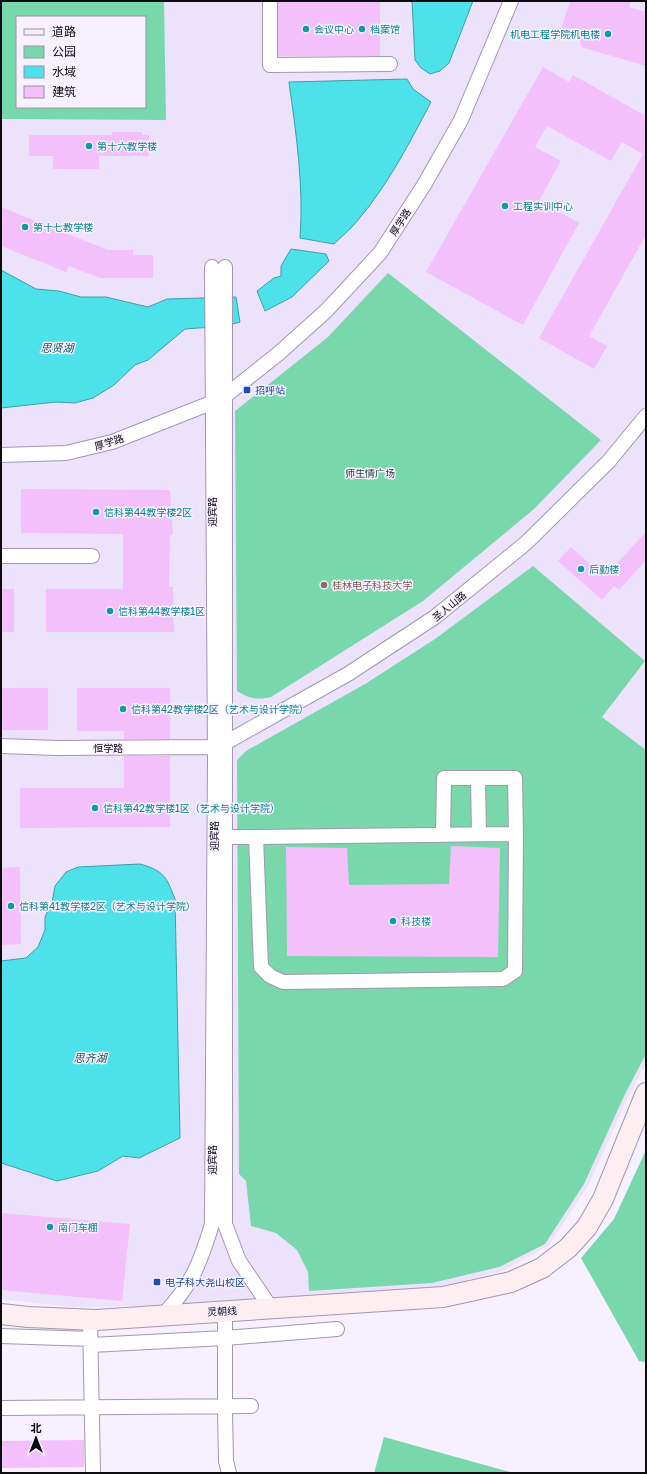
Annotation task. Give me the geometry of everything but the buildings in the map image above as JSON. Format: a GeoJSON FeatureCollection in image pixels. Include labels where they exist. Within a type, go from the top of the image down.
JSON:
{"type":"FeatureCollection","features":[{"type":"Feature","properties":{"kind":"main road","name":"灵朝线"},"geometry":{"type":"LineString","coordinates":[[1,1314],[28,1317],[90,1319],[225,1311],[443,1297],[511,1282],[542,1268],[568,1248],[587,1227],[603,1199],[646,1093]]}},
{"type":"Feature","properties":{"kind":"street"},"geometry":{"type":"LineString","coordinates":[[270,1],[270,65],[390,64]]}},
{"type":"Feature","properties":{"kind":"street","name":"厚学路"},"geometry":{"type":"LineString","coordinates":[[1,455],[66,453],[119,440],[225,396],[278,354],[326,311],[380,253],[424,185],[461,120],[510,1]]}},
{"type":"Feature","properties":{"kind":"street"},"geometry":{"type":"LineString","coordinates":[[218,267],[219,343]]}},
{"type":"Feature","properties":{"kind":"street","name":"迎宾路"},"geometry":{"type":"LineString","coordinates":[[164,1314],[182,1294],[200,1264],[212,1224],[225,396],[219,343]]}},
{"type":"Feature","properties":{"kind":"street","name":"迎宾路"},"geometry":{"type":"LineString","coordinates":[[219,343],[211,403],[219,745],[225,837],[226,1224],[239,1261],[271,1308]]}},
{"type":"Feature","properties":{"kind":"street","name":"圣人山路"},"geometry":{"type":"LineString","coordinates":[[219,745],[348,674],[435,618],[526,543],[609,461],[646,416]]}},
{"type":"Feature","properties":{"kind":"street"},"geometry":{"type":"LineString","coordinates":[[1,556],[92,556]]}},
{"type":"Feature","properties":{"kind":"street","name":"恒学路"},"geometry":{"type":"LineString","coordinates":[[1,746],[56,748],[219,745]]}},
{"type":"Feature","properties":{"kind":"street"},"geometry":{"type":"LineString","coordinates":[[256,837],[261,966],[270,976],[283,982],[503,979],[515,971],[515,778],[444,778],[443,835]]}},
{"type":"Feature","properties":{"kind":"street"},"geometry":{"type":"LineString","coordinates":[[478,778],[479,834]]}},
{"type":"Feature","properties":{"kind":"street"},"geometry":{"type":"LineString","coordinates":[[225,837],[516,834]]}},
{"type":"Feature","properties":{"kind":"street"},"geometry":{"type":"LineString","coordinates":[[225,1311],[226,1461],[229,1473]]}},
{"type":"Feature","properties":{"kind":"street"},"geometry":{"type":"LineString","coordinates":[[90,1319],[93,1473]]}},
{"type":"Feature","properties":{"kind":"street"},"geometry":{"type":"LineString","coordinates":[[1,1336],[91,1342],[225,1338],[337,1330]]}},
{"type":"Feature","properties":{"kind":"street"},"geometry":{"type":"LineString","coordinates":[[1,1408],[225,1405],[251,1406]]}},
{"type":"Feature","properties":{"kind":"shaded area","name":"桂林电子科技大学"},"geometry":{"type":"Polygon","coordinates":[[[1,1],[646,1],[646,1063],[629,1095],[588,1186],[548,1246],[502,1271],[432,1289],[133,1306],[72,1307],[1,1299],[1,1]]]}},
{"type":"Feature","properties":{"kind":"green space"},"geometry":{"type":"Polygon","coordinates":[[[1,1],[164,1],[166,120],[1,119],[1,1]]]}},
{"type":"Feature","properties":{"kind":"green space","name":"师生情广场"},"geometry":{"type":"Polygon","coordinates":[[[388,273],[601,440],[534,509],[423,601],[271,697],[258,699],[246,696],[237,691],[235,411],[328,337],[388,273]]]}},
{"type":"Feature","properties":{"kind":"green space"},"geometry":{"type":"Polygon","coordinates":[[[533,566],[645,661],[602,717],[646,750],[646,1054],[625,1094],[584,1184],[545,1244],[499,1267],[432,1283],[309,1291],[308,1272],[297,1250],[276,1233],[251,1226],[246,1181],[239,1174],[237,760],[246,751],[365,684],[435,639],[533,566]]]}},
{"type":"Feature","properties":{"kind":"green space"},"geometry":{"type":"Polygon","coordinates":[[[646,1150],[646,1362],[639,1361],[581,1258],[614,1219],[646,1150]]]}},
{"type":"Feature","properties":{"kind":"green space"},"geometry":{"type":"Polygon","coordinates":[[[384,1437],[514,1473],[374,1473],[384,1437]]]}},
{"type":"Feature","properties":{"kind":"water"},"geometry":{"type":"Polygon","coordinates":[[[412,1],[473,1],[449,63],[440,71],[430,74],[421,68],[415,60],[412,1]]]}},
{"type":"Feature","properties":{"kind":"water"},"geometry":{"type":"Polygon","coordinates":[[[407,79],[413,89],[431,102],[389,178],[369,207],[334,244],[300,238],[300,179],[297,140],[289,82],[407,79]]]}},
{"type":"Feature","properties":{"kind":"water"},"geometry":{"type":"Polygon","coordinates":[[[291,249],[326,254],[329,261],[292,297],[265,311],[257,291],[274,278],[281,276],[281,266],[291,249]]]}},
{"type":"Feature","properties":{"kind":"water","name":"思贤湖"},"geometry":{"type":"Polygon","coordinates":[[[1,270],[36,289],[59,291],[81,297],[106,297],[148,307],[167,299],[236,297],[240,322],[226,326],[185,329],[148,360],[135,365],[114,385],[93,398],[75,403],[56,402],[1,408],[1,270]]]}},
{"type":"Feature","properties":{"kind":"water","name":"思齐湖"},"geometry":{"type":"Polygon","coordinates":[[[140,864],[154,869],[163,876],[175,899],[180,1138],[139,1158],[123,1156],[98,1171],[57,1181],[1,1163],[1,961],[26,958],[38,947],[45,930],[45,917],[52,902],[55,886],[66,872],[78,867],[140,864]]]}},
{"type":"Feature","properties":{"kind":"place","name":"会议中心"},"geometry":{"type":"Point","coordinates":[306,29]}},
{"type":"Feature","properties":{"kind":"place","name":"档案馆"},"geometry":{"type":"Point","coordinates":[362,29]}},
{"type":"Feature","properties":{"kind":"place","name":"机电工程学院机电楼"},"geometry":{"type":"Point","coordinates":[608,34]}},
{"type":"Feature","properties":{"kind":"place","name":"第十六教学楼"},"geometry":{"type":"Point","coordinates":[89,146]}},
{"type":"Feature","properties":{"kind":"place","name":"工程实训中心"},"geometry":{"type":"Point","coordinates":[505,206]}},
{"type":"Feature","properties":{"kind":"place","name":"第十七教学楼"},"geometry":{"type":"Point","coordinates":[25,227]}},
{"type":"Feature","properties":{"kind":"place","name":"招呼站"},"geometry":{"type":"Point","coordinates":[247,390]}},
{"type":"Feature","properties":{"kind":"place","name":"信科第44教学楼2区"},"geometry":{"type":"Point","coordinates":[96,512]}},
{"type":"Feature","properties":{"kind":"place","name":"后勤楼"},"geometry":{"type":"Point","coordinates":[581,569]}},
{"type":"Feature","properties":{"kind":"place","name":"桂林电子科技大学"},"geometry":{"type":"Point","coordinates":[324,585]}},
{"type":"Feature","properties":{"kind":"place","name":"信科第44教学楼1区"},"geometry":{"type":"Point","coordinates":[110,611]}},
{"type":"Feature","properties":{"kind":"place","name":"信科第42教学楼2区（艺术与设计学院）"},"geometry":{"type":"Point","coordinates":[123,709]}},
{"type":"Feature","properties":{"kind":"place","name":"信科第42教学楼1区（艺术与设计学院）"},"geometry":{"type":"Point","coordinates":[95,808]}},
{"type":"Feature","properties":{"kind":"place","name":"信科第41教学楼2区（艺术与设计学院）"},"geometry":{"type":"Point","coordinates":[11,906]}},
{"type":"Feature","properties":{"kind":"place","name":"科技楼"},"geometry":{"type":"Point","coordinates":[393,921]}},
{"type":"Feature","properties":{"kind":"place","name":"南门车棚"},"geometry":{"type":"Point","coordinates":[50,1227]}},
{"type":"Feature","properties":{"kind":"place","name":"电子科大尧山校区"},"geometry":{"type":"Point","coordinates":[157,1282]}}]}
